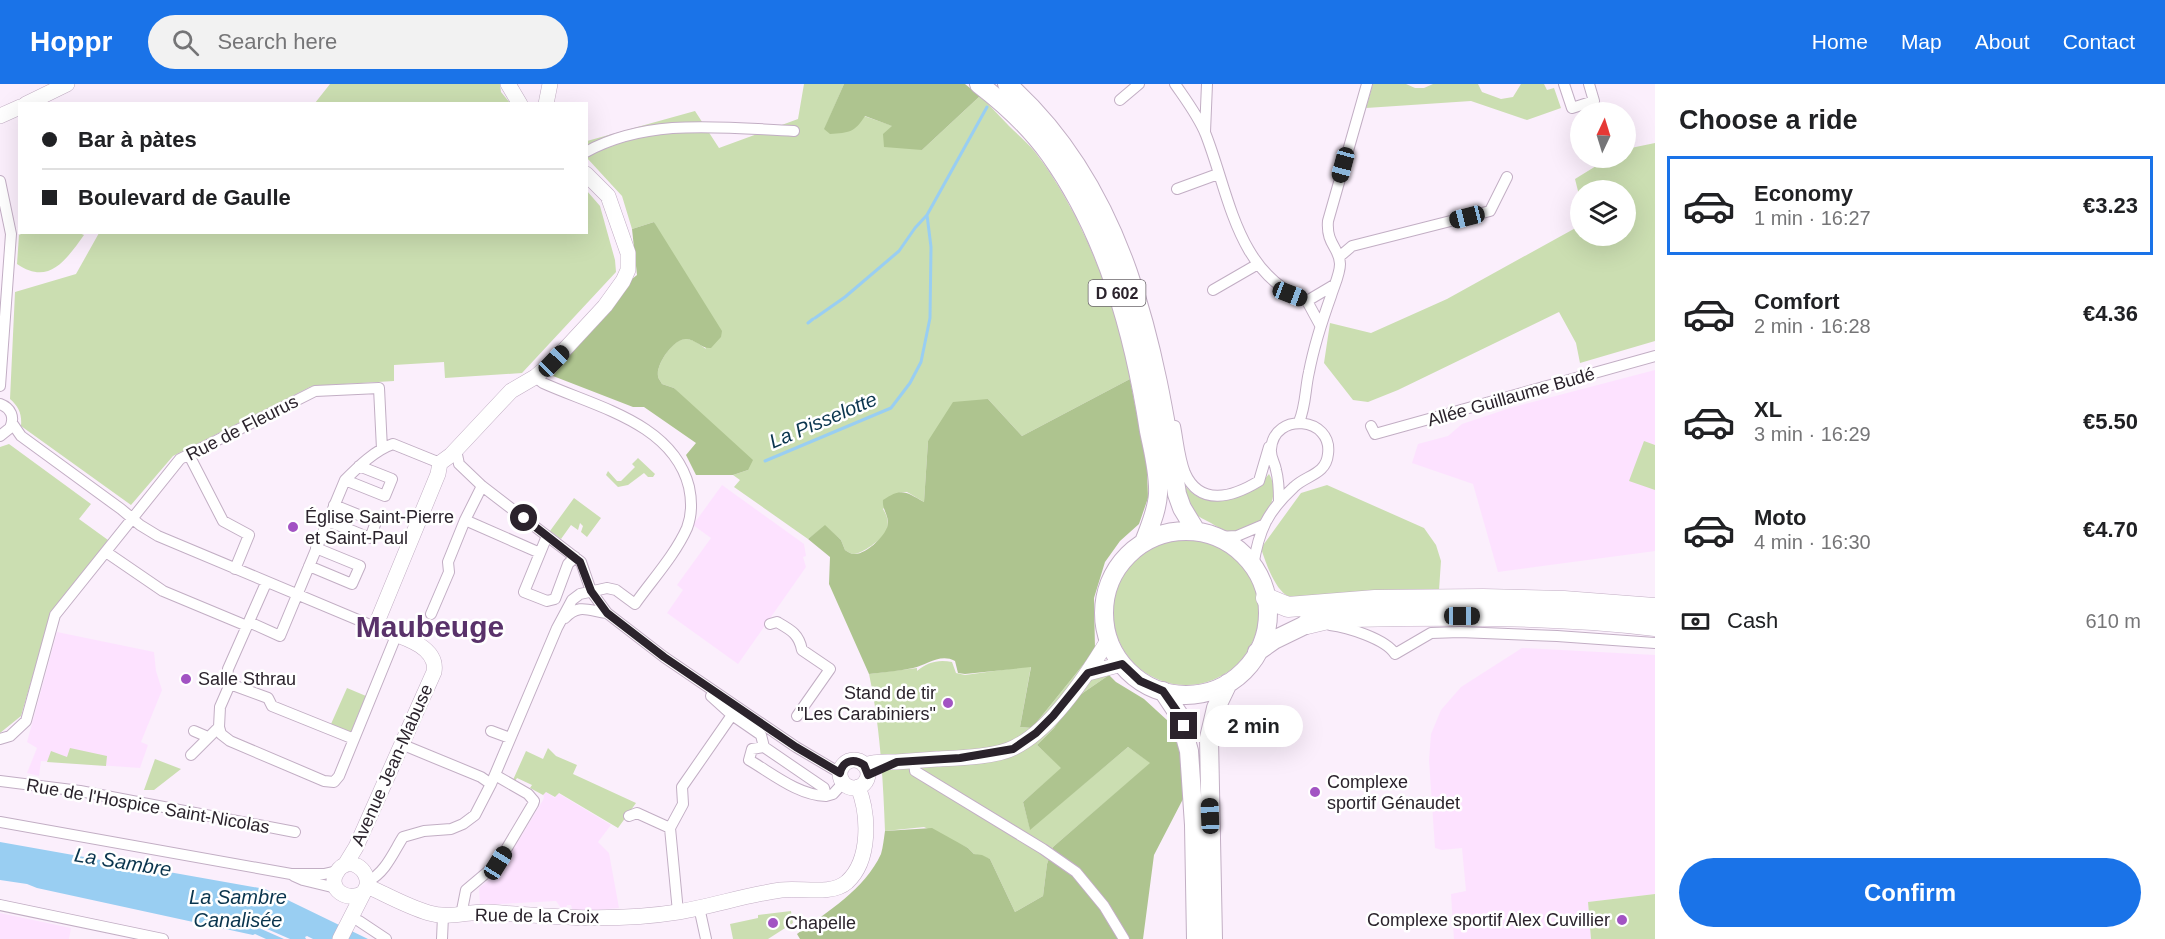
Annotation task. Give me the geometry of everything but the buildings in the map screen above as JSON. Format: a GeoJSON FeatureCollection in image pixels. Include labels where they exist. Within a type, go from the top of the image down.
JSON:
{"type":"FeatureCollection","features":[{"type":"Feature","properties":{"kind":"highway"},"geometry":{"type":"LineString","coordinates":[[1266,598],[1288,607],[1375,600],[1483,599],[1564,601],[1655,608]]}},
{"type":"Feature","properties":{"kind":"highway"},"geometry":{"type":"LineString","coordinates":[[1307,624],[1350,617],[1483,616],[1563,618],[1655,626]]}},
{"type":"Feature","properties":{"kind":"main road"},"geometry":{"type":"LineString","coordinates":[[30,102],[67,84]]}},
{"type":"Feature","properties":{"kind":"main road"},"geometry":{"type":"LineString","coordinates":[[508,84],[519,102]]}},
{"type":"Feature","properties":{"kind":"main road"},"geometry":{"type":"LineString","coordinates":[[546,102],[550,84]]}},
{"type":"Feature","properties":{"kind":"main road","name":"D 602"},"geometry":{"type":"LineString","coordinates":[[979,84],[1016,116],[1049,154],[1081,206],[1108,267],[1127,325],[1141,379],[1157,478],[1157,505],[1144,542]]}},
{"type":"Feature","properties":{"kind":"main road","name":"D 602"},"geometry":{"type":"LineString","coordinates":[[1007,84],[1046,122],[1077,166],[1096,197],[1125,263],[1155,362],[1177,494],[1182,508],[1196,531]]}},
{"type":"Feature","properties":{"kind":"main road"},"geometry":{"type":"LineString","coordinates":[[0,116],[18,108]]}},
{"type":"Feature","properties":{"kind":"main road"},"geometry":{"type":"LineString","coordinates":[[375,627],[446,464],[511,391],[535,377],[554,361],[605,306],[624,281],[628,270],[628,254],[608,196],[588,176]]}},
{"type":"Feature","properties":{"kind":"main road"},"geometry":{"type":"LineString","coordinates":[[1257,652],[1267,626],[1266,598],[1262,581],[1243,554],[1217,537],[1196,531],[1164,534],[1144,542],[1125,558],[1111,579],[1104,603],[1108,640],[1122,664],[1140,681],[1176,694],[1196,694],[1228,683],[1239,675],[1257,652],[1274,640],[1307,624]]}},
{"type":"Feature","properties":{"kind":"main road","name":"Avenue Jean-Mabuse"},"geometry":{"type":"LineString","coordinates":[[341,868],[356,847],[435,668],[429,652],[375,627]]}},
{"type":"Feature","properties":{"kind":"main road"},"geometry":{"type":"LineString","coordinates":[[855,777],[877,760],[897,762],[914,759],[960,758],[1013,749],[1036,733],[1053,716],[1088,673],[1108,640]]}},
{"type":"Feature","properties":{"kind":"main road"},"geometry":{"type":"LineString","coordinates":[[1088,673],[1122,664]]}},
{"type":"Feature","properties":{"kind":"main road"},"geometry":{"type":"LineString","coordinates":[[1213,939],[1209,738],[1216,708],[1228,683]]}},
{"type":"Feature","properties":{"kind":"main road"},"geometry":{"type":"LineString","coordinates":[[1163,691],[1179,714],[1190,751],[1196,939]]}},
{"type":"Feature","properties":{"kind":"main road"},"geometry":{"type":"LineString","coordinates":[[340,939],[365,883],[362,850],[389,774]]}},
{"type":"Feature","properties":{"kind":"main road","name":"Rue de la Croix"},"geometry":{"type":"LineString","coordinates":[[365,883],[415,908],[443,916],[484,912],[592,918],[678,912],[782,890],[828,889],[847,882],[857,867],[865,839],[864,802],[855,777]]}},
{"type":"Feature","properties":{"kind":"main road"},"geometry":{"type":"LineString","coordinates":[[348,921],[334,882],[341,868],[355,865],[365,883]]}},
{"type":"Feature","properties":{"kind":"main road"},"geometry":{"type":"LineString","coordinates":[[339,891],[352,897],[365,883]]}},
{"type":"Feature","properties":{"kind":"street"},"geometry":{"type":"LineString","coordinates":[[1120,100],[1139,84]]}},
{"type":"Feature","properties":{"kind":"street"},"geometry":{"type":"LineString","coordinates":[[1175,84],[1205,132],[1237,226],[1258,264],[1267,276],[1290,294],[1307,301],[1320,325]]}},
{"type":"Feature","properties":{"kind":"street"},"geometry":{"type":"LineString","coordinates":[[1205,132],[1207,84]]}},
{"type":"Feature","properties":{"kind":"street"},"geometry":{"type":"LineString","coordinates":[[1299,422],[1305,408],[1308,376],[1320,325],[1340,269],[1339,257],[1329,241],[1328,221],[1366,84]]}},
{"type":"Feature","properties":{"kind":"street"},"geometry":{"type":"LineString","coordinates":[[1564,84],[1572,108],[1594,101],[1588,84]]}},
{"type":"Feature","properties":{"kind":"street"},"geometry":{"type":"LineString","coordinates":[[588,151],[614,140],[664,129],[697,126],[794,131]]}},
{"type":"Feature","properties":{"kind":"street"},"geometry":{"type":"LineString","coordinates":[[1177,189],[1218,174]]}},
{"type":"Feature","properties":{"kind":"street"},"geometry":{"type":"LineString","coordinates":[[1339,257],[1352,246],[1490,212],[1507,177]]}},
{"type":"Feature","properties":{"kind":"street"},"geometry":{"type":"LineString","coordinates":[[0,181],[11,234],[0,388],[2,404],[11,412],[6,431],[21,436],[158,536],[375,627]]}},
{"type":"Feature","properties":{"kind":"street"},"geometry":{"type":"LineString","coordinates":[[1213,290],[1258,264]]}},
{"type":"Feature","properties":{"kind":"street"},"geometry":{"type":"LineString","coordinates":[[1307,301],[1335,285]]}},
{"type":"Feature","properties":{"kind":"street","name":"Allée Guillaume Budé"},"geometry":{"type":"LineString","coordinates":[[1371,426],[1375,434],[1655,356]]}},
{"type":"Feature","properties":{"kind":"street"},"geometry":{"type":"LineString","coordinates":[[1155,362],[1170,399],[1182,464],[1190,482],[1197,489],[1210,495],[1224,496],[1254,484],[1261,476],[1268,450],[1284,427],[1299,422],[1317,428],[1325,438],[1329,453],[1324,466],[1314,476],[1296,485],[1279,502],[1263,525],[1258,537],[1253,566]]}},
{"type":"Feature","properties":{"kind":"street"},"geometry":{"type":"LineString","coordinates":[[365,883],[377,877],[403,837],[409,834],[451,829],[473,818],[493,779],[557,628],[572,600],[580,594],[607,588],[616,590],[635,604],[687,527],[691,497],[684,470],[675,456],[646,428],[543,383],[535,377]]}},
{"type":"Feature","properties":{"kind":"street","name":"Rue de Fleurus"},"geometry":{"type":"LineString","coordinates":[[0,739],[9,736],[26,721],[55,615],[180,459],[315,391],[379,388],[382,449]]}},
{"type":"Feature","properties":{"kind":"street"},"geometry":{"type":"LineString","coordinates":[[1274,439],[1271,448],[1276,467],[1279,502]]}},
{"type":"Feature","properties":{"kind":"street"},"geometry":{"type":"LineString","coordinates":[[106,552],[163,591],[280,636],[345,480],[382,449],[389,445],[396,445],[446,464],[482,486],[575,557],[585,571],[591,591],[607,613],[664,657],[732,715],[761,735],[764,747],[824,788],[826,796]]}},
{"type":"Feature","properties":{"kind":"street"},"geometry":{"type":"LineString","coordinates":[[189,455],[223,521],[249,535],[235,569]]}},
{"type":"Feature","properties":{"kind":"street"},"geometry":{"type":"LineString","coordinates":[[345,480],[385,496],[392,479],[359,466]]}},
{"type":"Feature","properties":{"kind":"street"},"geometry":{"type":"LineString","coordinates":[[431,614],[449,572],[448,562],[482,486]]}},
{"type":"Feature","properties":{"kind":"street"},"geometry":{"type":"LineString","coordinates":[[328,521],[370,538],[376,522],[334,506]]}},
{"type":"Feature","properties":{"kind":"street"},"geometry":{"type":"LineString","coordinates":[[465,520],[540,553]]}},
{"type":"Feature","properties":{"kind":"street"},"geometry":{"type":"LineString","coordinates":[[1217,537],[1237,536],[1263,525]]}},
{"type":"Feature","properties":{"kind":"street"},"geometry":{"type":"LineString","coordinates":[[547,536],[524,592],[550,602],[555,599],[568,564],[575,557]]}},
{"type":"Feature","properties":{"kind":"street"},"geometry":{"type":"LineString","coordinates":[[309,566],[352,584],[360,566],[316,548]]}},
{"type":"Feature","properties":{"kind":"street"},"geometry":{"type":"LineString","coordinates":[[266,583],[228,669],[227,678],[230,684],[268,698],[272,706],[354,739]]}},
{"type":"Feature","properties":{"kind":"street"},"geometry":{"type":"LineString","coordinates":[[557,628],[571,611],[579,609],[607,613]]}},
{"type":"Feature","properties":{"kind":"street"},"geometry":{"type":"LineString","coordinates":[[770,624],[777,622],[796,633],[802,650],[830,669],[797,716]]}},
{"type":"Feature","properties":{"kind":"street"},"geometry":{"type":"LineString","coordinates":[[1307,624],[1340,626],[1356,631],[1385,644],[1395,654],[1431,633],[1451,632],[1506,633],[1655,643]]}},
{"type":"Feature","properties":{"kind":"street"},"geometry":{"type":"LineString","coordinates":[[230,684],[220,707],[221,734],[230,741],[324,781],[334,782],[396,636]]}},
{"type":"Feature","properties":{"kind":"street"},"geometry":{"type":"LineString","coordinates":[[664,657],[796,747],[855,777],[832,794],[813,795],[792,786],[749,760],[752,749],[764,747]]}},
{"type":"Feature","properties":{"kind":"street"},"geometry":{"type":"LineString","coordinates":[[678,912],[669,828],[683,804],[682,787],[732,715]]}},
{"type":"Feature","properties":{"kind":"street"},"geometry":{"type":"LineString","coordinates":[[191,755],[219,727]]}},
{"type":"Feature","properties":{"kind":"street"},"geometry":{"type":"LineString","coordinates":[[194,731],[208,737]]}},
{"type":"Feature","properties":{"kind":"street"},"geometry":{"type":"LineString","coordinates":[[491,731],[510,738]]}},
{"type":"Feature","properties":{"kind":"street"},"geometry":{"type":"LineString","coordinates":[[401,744],[481,777],[493,779],[528,794],[534,801],[498,863],[466,890],[461,915]]}},
{"type":"Feature","properties":{"kind":"street"},"geometry":{"type":"LineString","coordinates":[[914,759],[915,771],[1043,849],[1076,872],[1104,906],[1124,939]]}},
{"type":"Feature","properties":{"kind":"street","name":"Rue de l'Hospice Saint-Nicolas"},"geometry":{"type":"LineString","coordinates":[[0,781],[80,791],[295,832]]}},
{"type":"Feature","properties":{"kind":"street"},"geometry":{"type":"LineString","coordinates":[[629,816],[637,813],[669,828]]}},
{"type":"Feature","properties":{"kind":"street"},"geometry":{"type":"LineString","coordinates":[[0,822],[291,874],[324,874],[341,868]]}},
{"type":"Feature","properties":{"kind":"street"},"geometry":{"type":"LineString","coordinates":[[291,874],[339,891]]}},
{"type":"Feature","properties":{"kind":"street"},"geometry":{"type":"LineString","coordinates":[[0,905],[163,939]]}},
{"type":"Feature","properties":{"kind":"street"},"geometry":{"type":"LineString","coordinates":[[699,907],[706,939]]}},
{"type":"Feature","properties":{"kind":"street"},"geometry":{"type":"LineString","coordinates":[[442,939],[443,916]]}},
{"type":"Feature","properties":{"kind":"street"},"geometry":{"type":"LineString","coordinates":[[348,921],[359,921],[386,939]]}},
{"type":"Feature","properties":{"kind":"shaded area"},"geometry":{"type":"Polygon","coordinates":[[[1655,370],[1655,551],[1498,572],[1473,484],[1412,463],[1418,444],[1448,436],[1462,424],[1510,408],[1655,370]]]}},
{"type":"Feature","properties":{"kind":"shaded area"},"geometry":{"type":"Polygon","coordinates":[[[722,485],[804,544],[806,556],[803,557],[806,567],[738,664],[667,613],[683,590],[677,585],[711,538],[693,525],[722,485]]]}},
{"type":"Feature","properties":{"kind":"shaded area"},"geometry":{"type":"Polygon","coordinates":[[[57,632],[154,652],[156,671],[162,690],[141,742],[148,745],[140,768],[41,761],[39,776],[27,773],[37,748],[27,742],[57,632]]]}},
{"type":"Feature","properties":{"kind":"shaded area"},"geometry":{"type":"Polygon","coordinates":[[[1522,648],[1655,655],[1655,894],[1588,902],[1591,939],[1454,939],[1451,894],[1466,891],[1462,848],[1442,850],[1435,848],[1429,760],[1431,734],[1441,710],[1461,687],[1522,648]]]}},
{"type":"Feature","properties":{"kind":"shaded area"},"geometry":{"type":"Polygon","coordinates":[[[546,792],[555,798],[558,793],[611,825],[598,842],[609,853],[619,908],[582,911],[572,909],[571,905],[567,905],[566,909],[561,908],[556,901],[480,905],[479,888],[502,868],[546,792]]]}},
{"type":"Feature","properties":{"kind":"shaded area"},"geometry":{"type":"Polygon","coordinates":[[[0,913],[71,928],[69,939],[0,939],[0,913]]]}},
{"type":"Feature","properties":{"kind":"green space"},"geometry":{"type":"Polygon","coordinates":[[[330,84],[500,84],[501,92],[509,102],[316,102],[330,84]]]}},
{"type":"Feature","properties":{"kind":"green space"},"geometry":{"type":"Polygon","coordinates":[[[804,84],[844,84],[825,128],[864,116],[893,126],[922,150],[980,96],[1035,152],[1068,202],[1107,290],[1117,321],[1130,379],[1022,436],[988,399],[928,441],[924,502],[907,492],[900,492],[883,509],[888,520],[886,532],[872,546],[854,554],[845,550],[841,540],[825,526],[808,539],[734,487],[740,480],[733,475],[748,470],[674,388],[662,384],[658,377],[660,365],[666,353],[680,340],[690,339],[706,349],[654,222],[632,229],[622,196],[588,159],[588,141],[695,111],[719,148],[798,119],[804,84]]]}},
{"type":"Feature","properties":{"kind":"green space"},"geometry":{"type":"Polygon","coordinates":[[[844,84],[965,84],[980,96],[922,150],[884,147],[883,134],[892,126],[865,116],[855,128],[847,132],[830,134],[824,129],[844,84]]]}},
{"type":"Feature","properties":{"kind":"green space"},"geometry":{"type":"Polygon","coordinates":[[[1373,84],[1406,84],[1415,88],[1424,88],[1433,84],[1478,84],[1482,92],[1501,99],[1513,97],[1521,84],[1544,84],[1547,90],[1554,88],[1561,108],[1527,120],[1471,101],[1366,108],[1373,84]]]}},
{"type":"Feature","properties":{"kind":"green space"},"geometry":{"type":"Polygon","coordinates":[[[1655,143],[1655,341],[1580,363],[1576,343],[1559,312],[1398,390],[1368,402],[1353,400],[1324,363],[1330,323],[1371,333],[1447,299],[1570,231],[1570,246],[1636,246],[1636,180],[1575,179],[1593,168],[1636,168],[1636,147],[1655,143]]]}},
{"type":"Feature","properties":{"kind":"green space"},"geometry":{"type":"Polygon","coordinates":[[[588,192],[600,206],[615,260],[616,272],[522,373],[445,378],[444,362],[394,365],[394,381],[312,386],[173,456],[131,505],[21,426],[19,411],[10,399],[15,292],[76,274],[98,234],[588,234],[588,192]]]}},
{"type":"Feature","properties":{"kind":"green space"},"geometry":{"type":"Polygon","coordinates":[[[654,222],[722,331],[721,337],[711,348],[689,339],[680,340],[662,359],[658,378],[662,384],[674,388],[753,460],[748,470],[733,475],[696,475],[686,455],[696,443],[644,407],[633,407],[553,376],[617,291],[637,275],[632,229],[654,222]]]}},
{"type":"Feature","properties":{"kind":"green space"},"geometry":{"type":"Polygon","coordinates":[[[19,235],[84,235],[56,267],[38,272],[17,264],[19,235]]]}},
{"type":"Feature","properties":{"kind":"green space"},"geometry":{"type":"Polygon","coordinates":[[[1130,379],[1147,468],[1148,498],[1139,524],[1120,541],[1105,562],[1094,598],[1095,650],[1032,728],[1020,727],[1031,667],[965,674],[958,673],[955,661],[944,658],[913,668],[869,674],[829,584],[830,557],[808,539],[825,525],[841,540],[845,550],[852,554],[859,553],[876,543],[887,528],[888,520],[883,500],[895,493],[904,492],[924,502],[928,441],[953,402],[988,399],[1022,436],[1130,379]]]}},
{"type":"Feature","properties":{"kind":"green space"},"geometry":{"type":"Polygon","coordinates":[[[1644,441],[1655,445],[1655,490],[1629,481],[1644,441]]]}},
{"type":"Feature","properties":{"kind":"green space"},"geometry":{"type":"Polygon","coordinates":[[[9,444],[91,504],[79,519],[108,540],[50,616],[21,716],[0,733],[0,447],[9,444]]]}},
{"type":"Feature","properties":{"kind":"green space"},"geometry":{"type":"Polygon","coordinates":[[[638,458],[655,474],[653,477],[648,477],[644,473],[628,485],[618,487],[606,475],[608,471],[617,481],[621,481],[635,467],[632,464],[638,458]]]}},
{"type":"Feature","properties":{"kind":"green space"},"geometry":{"type":"Polygon","coordinates":[[[1269,474],[1273,484],[1270,506],[1257,523],[1238,532],[1221,529],[1193,512],[1186,501],[1182,481],[1191,492],[1213,501],[1238,497],[1260,483],[1269,474]]]}},
{"type":"Feature","properties":{"kind":"green space"},"geometry":{"type":"Polygon","coordinates":[[[1327,485],[1424,528],[1436,545],[1441,561],[1439,590],[1308,598],[1290,597],[1283,593],[1271,575],[1261,548],[1301,493],[1327,485]]]}},
{"type":"Feature","properties":{"kind":"green space"},"geometry":{"type":"Polygon","coordinates":[[[574,498],[601,518],[587,537],[581,532],[583,526],[580,523],[578,530],[571,525],[561,539],[550,531],[574,498]]]}},
{"type":"Feature","properties":{"kind":"green space"},"geometry":{"type":"Polygon","coordinates":[[[1186,539],[1214,544],[1238,560],[1254,584],[1259,612],[1254,640],[1238,664],[1214,680],[1186,685],[1158,680],[1134,664],[1118,640],[1113,612],[1118,584],[1134,560],[1158,544],[1186,539]]]}},
{"type":"Feature","properties":{"kind":"green space"},"geometry":{"type":"Polygon","coordinates":[[[1095,650],[1109,675],[1074,699],[1054,728],[1037,745],[1062,768],[1023,802],[1030,829],[1128,747],[1151,763],[1053,847],[1047,864],[1043,896],[1015,912],[990,859],[974,854],[968,848],[924,827],[885,831],[880,752],[869,674],[917,668],[917,671],[929,663],[942,661],[952,662],[956,673],[965,675],[1031,666],[1020,727],[1032,728],[1095,650]]]}},
{"type":"Feature","properties":{"kind":"green space"},"geometry":{"type":"Polygon","coordinates":[[[1109,675],[1116,682],[1144,699],[1168,721],[1183,747],[1183,799],[1154,855],[1143,939],[800,939],[797,934],[844,899],[874,867],[881,854],[885,831],[932,828],[968,848],[974,854],[990,859],[1015,912],[1043,896],[1047,864],[1053,847],[1150,763],[1128,747],[1030,830],[1023,802],[1061,768],[1037,745],[1054,728],[1074,699],[1109,675]]]}},
{"type":"Feature","properties":{"kind":"green space"},"geometry":{"type":"Polygon","coordinates":[[[347,688],[366,696],[351,732],[331,724],[347,688]]]}},
{"type":"Feature","properties":{"kind":"green space"},"geometry":{"type":"Polygon","coordinates":[[[70,748],[107,756],[106,766],[47,762],[51,751],[67,757],[70,748]]]}},
{"type":"Feature","properties":{"kind":"green space"},"geometry":{"type":"Polygon","coordinates":[[[548,748],[556,756],[577,765],[573,774],[636,803],[618,828],[559,793],[555,797],[546,792],[543,795],[530,788],[532,785],[517,778],[513,780],[526,751],[543,759],[548,748]]]}},
{"type":"Feature","properties":{"kind":"green space"},"geometry":{"type":"Polygon","coordinates":[[[155,759],[181,769],[154,790],[144,790],[155,759]]]}},
{"type":"Feature","properties":{"kind":"green space","name":"Complexe sportif Alex Cuvillier"},"geometry":{"type":"Polygon","coordinates":[[[1655,894],[1655,939],[1591,939],[1588,902],[1655,894]]]}},
{"type":"Feature","properties":{"kind":"green space"},"geometry":{"type":"Polygon","coordinates":[[[791,911],[793,923],[768,939],[733,939],[730,924],[758,918],[758,915],[791,911]]]}},
{"type":"Feature","properties":{"kind":"water","name":"La Sambre Canalisée"},"geometry":{"type":"Polygon","coordinates":[[[0,842],[265,889],[368,939],[313,939],[307,936],[306,939],[290,939],[258,925],[259,928],[284,939],[266,939],[255,934],[0,880],[0,842]]]}},
{"type":"Feature","properties":{"kind":"waterway"},"geometry":{"type":"LineString","coordinates":[[815,318],[845,297],[899,251],[927,215],[987,107]]}},
{"type":"Feature","properties":{"kind":"waterway","name":"La Pisselotte"},"geometry":{"type":"LineString","coordinates":[[765,461],[891,408],[910,383],[921,362],[930,318],[931,247],[927,215]]}},
{"type":"Feature","properties":{"kind":"waterway"},"geometry":{"type":"LineString","coordinates":[[808,323],[813,319]]}},
{"type":"Feature","properties":{"kind":"place","name":"Église Saint-Pierre et Saint-Paul"},"geometry":{"type":"Point","coordinates":[293,527]}},
{"type":"Feature","properties":{"kind":"place","name":"Salle Sthrau"},"geometry":{"type":"Point","coordinates":[186,679]}},
{"type":"Feature","properties":{"kind":"place","name":"Stand de tir \"Les Carabiniers\""},"geometry":{"type":"Point","coordinates":[948,703]}},
{"type":"Feature","properties":{"kind":"place","name":"Complexe sportif Génaudet"},"geometry":{"type":"Point","coordinates":[1315,792]}},
{"type":"Feature","properties":{"kind":"place","name":"Complexe sportif Alex Cuvillier"},"geometry":{"type":"Point","coordinates":[1622,920]}},
{"type":"Feature","properties":{"kind":"place","name":"Chapelle"},"geometry":{"type":"Point","coordinates":[773,923]}},
{"type":"Feature","properties":{"kind":"district","name":"Maubeuge"},"geometry":{"type":"Point","coordinates":[430,626]}},
{"type":"Feature","properties":{"kind":"route"},"geometry":{"type":"LineString","coordinates":[[524,518],[580,562],[591,591],[607,613],[664,657],[796,747],[828,768],[840,773],[844,764],[854,760],[864,765],[868,775],[897,762],[914,759],[960,758],[1013,749],[1036,733],[1053,716],[1088,673],[1122,664],[1140,681],[1163,691],[1179,714],[1184,726]]}},
{"type":"Feature","properties":{"kind":"water label","name":"La Sambre"},"geometry":{"type":"Point","coordinates":[123,862]}}]}
